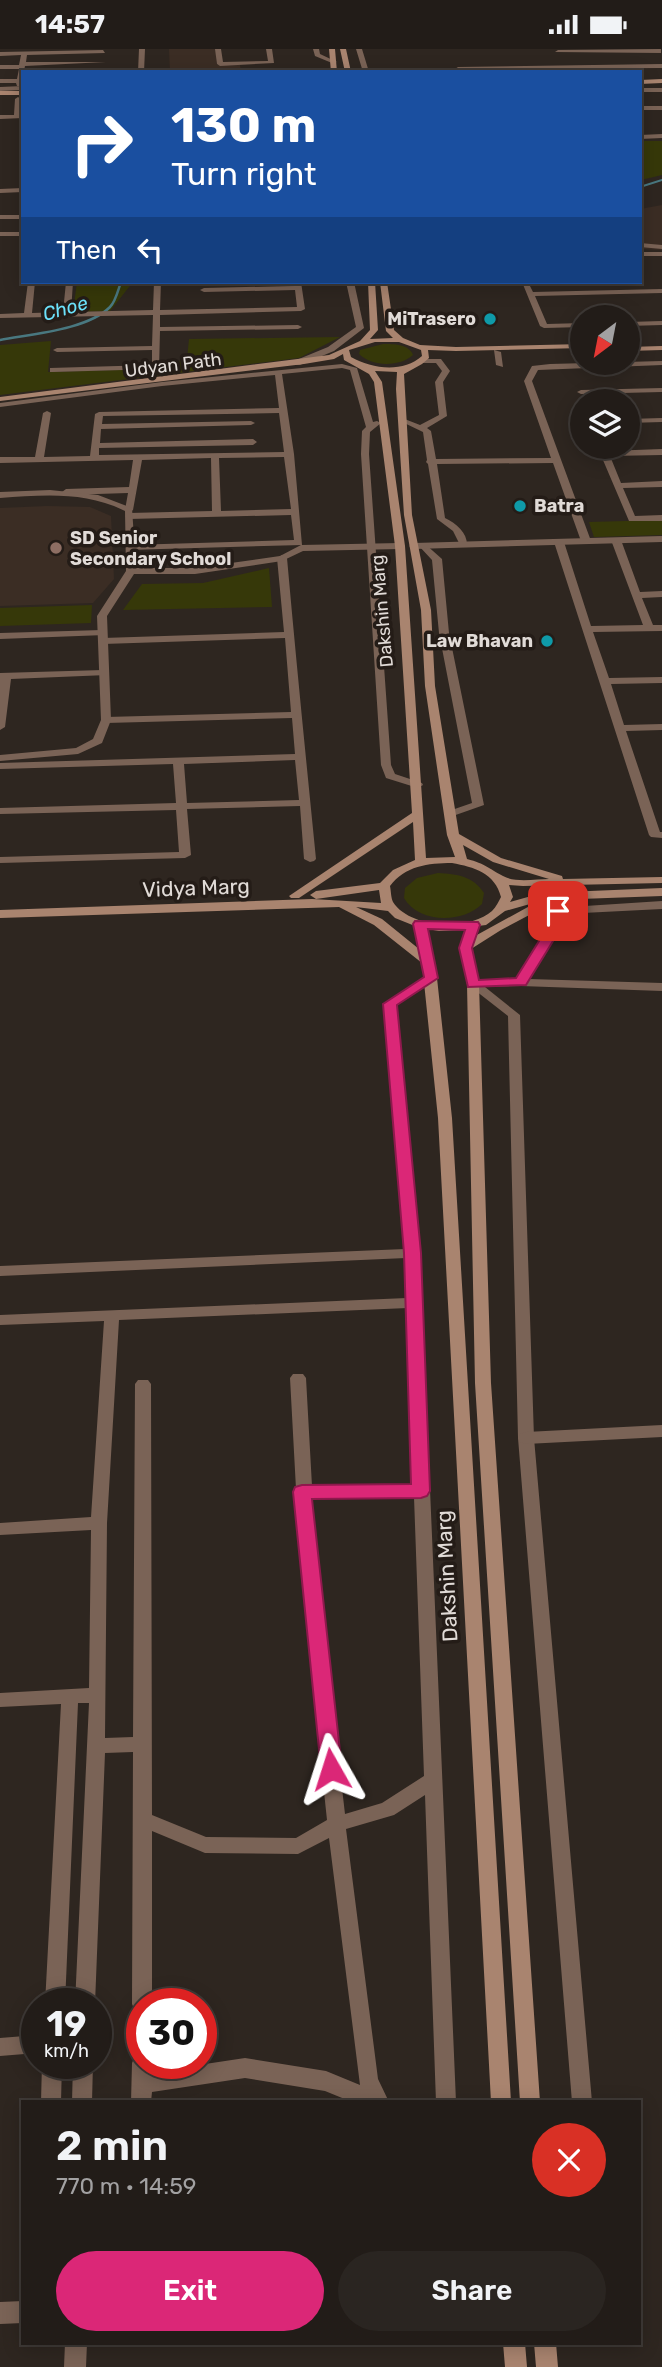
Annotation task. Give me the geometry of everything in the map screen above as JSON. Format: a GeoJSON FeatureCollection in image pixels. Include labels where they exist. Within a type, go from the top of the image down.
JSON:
{"type":"FeatureCollection","features":[{"type":"Feature","properties":{"kind":"main road"},"geometry":{"type":"LineString","coordinates":[[332,49],[335,67]]}},
{"type":"Feature","properties":{"kind":"main road"},"geometry":{"type":"LineString","coordinates":[[348,70],[344,52],[360,52]]}},
{"type":"Feature","properties":{"kind":"main road"},"geometry":{"type":"LineString","coordinates":[[346,64],[356,70]]}},
{"type":"Feature","properties":{"kind":"main road"},"geometry":{"type":"LineString","coordinates":[[642,81],[662,81]]}},
{"type":"Feature","properties":{"kind":"main road"},"geometry":{"type":"LineString","coordinates":[[0,91],[21,89]]}},
{"type":"Feature","properties":{"kind":"main road"},"geometry":{"type":"LineString","coordinates":[[363,342],[374,330],[371,284]]}},
{"type":"Feature","properties":{"kind":"main road"},"geometry":{"type":"LineString","coordinates":[[384,284],[390,331],[400,340]]}},
{"type":"Feature","properties":{"kind":"main road"},"geometry":{"type":"LineString","coordinates":[[363,342],[400,340],[421,347],[456,349],[570,348]]}},
{"type":"Feature","properties":{"kind":"main road","name":"Udyan Path"},"geometry":{"type":"LineString","coordinates":[[0,402],[297,363],[331,357],[363,342]]}},
{"type":"Feature","properties":{"kind":"main road"},"geometry":{"type":"LineString","coordinates":[[640,347],[662,346]]}},
{"type":"Feature","properties":{"kind":"main road"},"geometry":{"type":"LineString","coordinates":[[421,347],[424,359]]}},
{"type":"Feature","properties":{"kind":"main road"},"geometry":{"type":"LineString","coordinates":[[346,351],[349,360],[360,365],[384,369],[405,367],[451,352],[570,349]]}},
{"type":"Feature","properties":{"kind":"main road","name":"Udyan Path"},"geometry":{"type":"LineString","coordinates":[[0,402],[349,360]]}},
{"type":"Feature","properties":{"kind":"main road","name":"Dakshin Marg"},"geometry":{"type":"LineString","coordinates":[[360,365],[372,372],[379,382],[400,547],[418,785],[421,862]]}},
{"type":"Feature","properties":{"kind":"main road","name":"Dakshin Marg"},"geometry":{"type":"LineString","coordinates":[[405,367],[400,373],[408,515],[419,546],[430,686],[453,835],[462,862]]}},
{"type":"Feature","properties":{"kind":"main road"},"geometry":{"type":"LineString","coordinates":[[295,896],[419,813]]}},
{"type":"Feature","properties":{"kind":"main road"},"geometry":{"type":"LineString","coordinates":[[453,835],[497,860],[581,883]]}},
{"type":"Feature","properties":{"kind":"main road"},"geometry":{"type":"LineString","coordinates":[[662,880],[523,883],[501,880],[481,867],[462,862],[421,862],[397,872],[384,887],[385,898],[404,918],[420,924],[452,928],[486,921],[503,908],[542,897],[662,892]]}},
{"type":"Feature","properties":{"kind":"main road"},"geometry":{"type":"LineString","coordinates":[[501,880],[508,897],[503,908]]}},
{"type":"Feature","properties":{"kind":"main road","name":"Vidya Marg"},"geometry":{"type":"LineString","coordinates":[[0,906],[295,896],[384,887]]}},
{"type":"Feature","properties":{"kind":"main road"},"geometry":{"type":"LineString","coordinates":[[466,948],[509,921],[563,896]]}},
{"type":"Feature","properties":{"kind":"main road"},"geometry":{"type":"LineString","coordinates":[[332,903],[378,922],[430,970]]}},
{"type":"Feature","properties":{"kind":"main road","name":"Vidya Marg"},"geometry":{"type":"LineString","coordinates":[[0,914],[332,903],[393,908]]}},
{"type":"Feature","properties":{"kind":"main road","name":"Dakshin Marg"},"geometry":{"type":"LineString","coordinates":[[420,924],[430,970],[447,1146],[500,2100]]}},
{"type":"Feature","properties":{"kind":"main road"},"geometry":{"type":"LineString","coordinates":[[473,925],[466,948],[473,984],[483,1383],[530,2100]]}},
{"type":"Feature","properties":{"kind":"main road"},"geometry":{"type":"LineString","coordinates":[[514,2345],[516,2367]]}},
{"type":"Feature","properties":{"kind":"main road"},"geometry":{"type":"LineString","coordinates":[[545,2345],[547,2367]]}},
{"type":"Feature","properties":{"kind":"street"},"geometry":{"type":"LineString","coordinates":[[0,54],[111,49]]}},
{"type":"Feature","properties":{"kind":"street"},"geometry":{"type":"LineString","coordinates":[[141,70],[142,49]]}},
{"type":"Feature","properties":{"kind":"street"},"geometry":{"type":"LineString","coordinates":[[218,49],[220,64],[271,63],[270,49]]}},
{"type":"Feature","properties":{"kind":"street"},"geometry":{"type":"LineString","coordinates":[[316,49],[317,55],[335,67]]}},
{"type":"Feature","properties":{"kind":"street"},"geometry":{"type":"LineString","coordinates":[[103,50],[103,70]]}},
{"type":"Feature","properties":{"kind":"street"},"geometry":{"type":"LineString","coordinates":[[557,50],[661,51]]}},
{"type":"Feature","properties":{"kind":"street"},"geometry":{"type":"LineString","coordinates":[[557,50],[566,64]]}},
{"type":"Feature","properties":{"kind":"street"},"geometry":{"type":"LineString","coordinates":[[22,70],[25,51]]}},
{"type":"Feature","properties":{"kind":"street"},"geometry":{"type":"LineString","coordinates":[[360,52],[365,70]]}},
{"type":"Feature","properties":{"kind":"street"},"geometry":{"type":"LineString","coordinates":[[0,67],[103,62]]}},
{"type":"Feature","properties":{"kind":"street"},"geometry":{"type":"LineString","coordinates":[[62,70],[63,63]]}},
{"type":"Feature","properties":{"kind":"street"},"geometry":{"type":"LineString","coordinates":[[456,66],[662,65]]}},
{"type":"Feature","properties":{"kind":"street"},"geometry":{"type":"LineString","coordinates":[[0,81],[21,89],[20,116],[0,117]]}},
{"type":"Feature","properties":{"kind":"street"},"geometry":{"type":"LineString","coordinates":[[642,90],[662,90]]}},
{"type":"Feature","properties":{"kind":"street"},"geometry":{"type":"LineString","coordinates":[[642,109],[662,108]]}},
{"type":"Feature","properties":{"kind":"street"},"geometry":{"type":"LineString","coordinates":[[642,137],[662,136]]}},
{"type":"Feature","properties":{"kind":"street"},"geometry":{"type":"LineString","coordinates":[[0,191],[21,190]]}},
{"type":"Feature","properties":{"kind":"street"},"geometry":{"type":"LineString","coordinates":[[0,217],[21,217]]}},
{"type":"Feature","properties":{"kind":"street"},"geometry":{"type":"LineString","coordinates":[[0,234],[21,234]]}},
{"type":"Feature","properties":{"kind":"street"},"geometry":{"type":"LineString","coordinates":[[642,245],[662,247]]}},
{"type":"Feature","properties":{"kind":"street"},"geometry":{"type":"LineString","coordinates":[[642,254],[662,254]]}},
{"type":"Feature","properties":{"kind":"street"},"geometry":{"type":"LineString","coordinates":[[29,315],[31,284]]}},
{"type":"Feature","properties":{"kind":"street"},"geometry":{"type":"LineString","coordinates":[[67,314],[69,284]]}},
{"type":"Feature","properties":{"kind":"street"},"geometry":{"type":"LineString","coordinates":[[53,370],[156,367],[157,284]]}},
{"type":"Feature","properties":{"kind":"street"},"geometry":{"type":"LineString","coordinates":[[297,363],[331,349],[360,328],[350,284]]}},
{"type":"Feature","properties":{"kind":"street"},"geometry":{"type":"LineString","coordinates":[[526,284],[544,326],[570,325]]}},
{"type":"Feature","properties":{"kind":"street"},"geometry":{"type":"LineString","coordinates":[[0,316],[301,309],[297,285],[204,286],[205,311]]}},
{"type":"Feature","properties":{"kind":"street"},"geometry":{"type":"LineString","coordinates":[[530,294],[662,291]]}},
{"type":"Feature","properties":{"kind":"street"},"geometry":{"type":"LineString","coordinates":[[283,309],[284,327]]}},
{"type":"Feature","properties":{"kind":"street"},"geometry":{"type":"LineString","coordinates":[[640,324],[662,323]]}},
{"type":"Feature","properties":{"kind":"street"},"geometry":{"type":"LineString","coordinates":[[157,329],[298,327]]}},
{"type":"Feature","properties":{"kind":"street"},"geometry":{"type":"LineString","coordinates":[[57,350],[156,348]]}},
{"type":"Feature","properties":{"kind":"street"},"geometry":{"type":"LineString","coordinates":[[497,352],[500,365]]}},
{"type":"Feature","properties":{"kind":"street"},"geometry":{"type":"LineString","coordinates":[[420,428],[443,416],[439,382],[446,372],[438,361],[424,359]]}},
{"type":"Feature","properties":{"kind":"street"},"geometry":{"type":"LineString","coordinates":[[640,366],[662,363]]}},
{"type":"Feature","properties":{"kind":"street"},"geometry":{"type":"LineString","coordinates":[[0,402],[342,366],[353,369],[370,426]]}},
{"type":"Feature","properties":{"kind":"street"},"geometry":{"type":"LineString","coordinates":[[570,373],[535,369],[528,381],[586,541]]}},
{"type":"Feature","properties":{"kind":"street"},"geometry":{"type":"LineString","coordinates":[[279,375],[300,545]]}},
{"type":"Feature","properties":{"kind":"street"},"geometry":{"type":"LineString","coordinates":[[640,392],[662,390]]}},
{"type":"Feature","properties":{"kind":"street"},"geometry":{"type":"LineString","coordinates":[[94,459],[99,414],[285,410]]}},
{"type":"Feature","properties":{"kind":"street"},"geometry":{"type":"LineString","coordinates":[[251,411],[253,455]]}},
{"type":"Feature","properties":{"kind":"street"},"geometry":{"type":"LineString","coordinates":[[176,412],[177,457]]}},
{"type":"Feature","properties":{"kind":"street"},"geometry":{"type":"LineString","coordinates":[[39,460],[47,413]]}},
{"type":"Feature","properties":{"kind":"street"},"geometry":{"type":"LineString","coordinates":[[383,420],[366,431],[365,454],[386,765],[390,776],[418,785]]}},
{"type":"Feature","properties":{"kind":"street"},"geometry":{"type":"LineString","coordinates":[[402,420],[427,431],[441,520],[453,524],[464,545]]}},
{"type":"Feature","properties":{"kind":"street"},"geometry":{"type":"LineString","coordinates":[[640,421],[662,420]]}},
{"type":"Feature","properties":{"kind":"street"},"geometry":{"type":"LineString","coordinates":[[97,427],[251,423]]}},
{"type":"Feature","properties":{"kind":"street"},"geometry":{"type":"LineString","coordinates":[[211,443],[212,424]]}},
{"type":"Feature","properties":{"kind":"street"},"geometry":{"type":"LineString","coordinates":[[139,445],[141,426]]}},
{"type":"Feature","properties":{"kind":"street"},"geometry":{"type":"LineString","coordinates":[[96,446],[253,442]]}},
{"type":"Feature","properties":{"kind":"street"},"geometry":{"type":"LineString","coordinates":[[640,451],[662,452]]}},
{"type":"Feature","properties":{"kind":"street"},"geometry":{"type":"LineString","coordinates":[[0,460],[290,454]]}},
{"type":"Feature","properties":{"kind":"street"},"geometry":{"type":"LineString","coordinates":[[215,456],[217,514]]}},
{"type":"Feature","properties":{"kind":"street"},"geometry":{"type":"LineString","coordinates":[[0,758],[78,751],[98,741],[106,720],[102,616],[131,571],[129,513],[138,458]]}},
{"type":"Feature","properties":{"kind":"street"},"geometry":{"type":"LineString","coordinates":[[607,459],[632,519],[662,518]]}},
{"type":"Feature","properties":{"kind":"street"},"geometry":{"type":"LineString","coordinates":[[430,462],[556,460]]}},
{"type":"Feature","properties":{"kind":"street"},"geometry":{"type":"LineString","coordinates":[[618,486],[662,484]]}},
{"type":"Feature","properties":{"kind":"street"},"geometry":{"type":"LineString","coordinates":[[0,495],[132,491]]}},
{"type":"Feature","properties":{"kind":"street"},"geometry":{"type":"LineString","coordinates":[[66,492],[98,496],[129,513],[295,512]]}},
{"type":"Feature","properties":{"kind":"street"},"geometry":{"type":"LineString","coordinates":[[419,546],[662,539]]}},
{"type":"Feature","properties":{"kind":"street"},"geometry":{"type":"LineString","coordinates":[[616,540],[649,628]]}},
{"type":"Feature","properties":{"kind":"street"},"geometry":{"type":"LineString","coordinates":[[559,542],[607,681],[655,835],[662,835]]}},
{"type":"Feature","properties":{"kind":"street"},"geometry":{"type":"LineString","coordinates":[[130,548],[300,545],[400,547]]}},
{"type":"Feature","properties":{"kind":"street"},"geometry":{"type":"LineString","coordinates":[[131,571],[195,571],[282,558],[300,545]]}},
{"type":"Feature","properties":{"kind":"street"},"geometry":{"type":"LineString","coordinates":[[419,546],[437,559],[444,633],[478,806],[450,814]]}},
{"type":"Feature","properties":{"kind":"street"},"geometry":{"type":"LineString","coordinates":[[282,558],[310,859]]}},
{"type":"Feature","properties":{"kind":"street"},"geometry":{"type":"LineString","coordinates":[[636,595],[662,594]]}},
{"type":"Feature","properties":{"kind":"street"},"geometry":{"type":"LineString","coordinates":[[589,629],[662,628]]}},
{"type":"Feature","properties":{"kind":"street"},"geometry":{"type":"LineString","coordinates":[[0,636],[289,635]]}},
{"type":"Feature","properties":{"kind":"street"},"geometry":{"type":"LineString","coordinates":[[0,727],[3,676],[103,673]]}},
{"type":"Feature","properties":{"kind":"street"},"geometry":{"type":"LineString","coordinates":[[607,681],[662,680]]}},
{"type":"Feature","properties":{"kind":"street"},"geometry":{"type":"LineString","coordinates":[[106,720],[297,715]]}},
{"type":"Feature","properties":{"kind":"street"},"geometry":{"type":"LineString","coordinates":[[620,728],[662,727]]}},
{"type":"Feature","properties":{"kind":"street"},"geometry":{"type":"LineString","coordinates":[[0,766],[301,757]]}},
{"type":"Feature","properties":{"kind":"street"},"geometry":{"type":"LineString","coordinates":[[0,860],[186,855],[178,761]]}},
{"type":"Feature","properties":{"kind":"street"},"geometry":{"type":"LineString","coordinates":[[0,811],[306,803]]}},
{"type":"Feature","properties":{"kind":"street"},"geometry":{"type":"LineString","coordinates":[[521,982],[546,941],[558,911],[662,905]]}},
{"type":"Feature","properties":{"kind":"street"},"geometry":{"type":"LineString","coordinates":[[430,970],[390,1004],[413,1253],[446,2100]]}},
{"type":"Feature","properties":{"kind":"street"},"geometry":{"type":"LineString","coordinates":[[473,984],[521,982],[662,987]]}},
{"type":"Feature","properties":{"kind":"street"},"geometry":{"type":"LineString","coordinates":[[473,984],[514,1015],[526,1438],[582,2100]]}},
{"type":"Feature","properties":{"kind":"street"},"geometry":{"type":"LineString","coordinates":[[0,1271],[413,1253]]}},
{"type":"Feature","properties":{"kind":"street"},"geometry":{"type":"LineString","coordinates":[[0,1320],[413,1303]]}},
{"type":"Feature","properties":{"kind":"street"},"geometry":{"type":"LineString","coordinates":[[86,1988],[98,1695],[99,1523],[112,1316]]}},
{"type":"Feature","properties":{"kind":"street"},"geometry":{"type":"LineString","coordinates":[[298,1378],[302,1492],[337,1824],[368,2079],[377,2100]]}},
{"type":"Feature","properties":{"kind":"street"},"geometry":{"type":"LineString","coordinates":[[142,1988],[144,1384]]}},
{"type":"Feature","properties":{"kind":"street"},"geometry":{"type":"LineString","coordinates":[[526,1438],[662,1431]]}},
{"type":"Feature","properties":{"kind":"street"},"geometry":{"type":"LineString","coordinates":[[302,1492],[421,1491]]}},
{"type":"Feature","properties":{"kind":"street"},"geometry":{"type":"LineString","coordinates":[[0,1529],[99,1523]]}},
{"type":"Feature","properties":{"kind":"street"},"geometry":{"type":"LineString","coordinates":[[0,1700],[98,1695]]}},
{"type":"Feature","properties":{"kind":"street"},"geometry":{"type":"LineString","coordinates":[[56,1988],[70,1696]]}},
{"type":"Feature","properties":{"kind":"street"},"geometry":{"type":"LineString","coordinates":[[96,1747],[143,1744]]}},
{"type":"Feature","properties":{"kind":"street"},"geometry":{"type":"LineString","coordinates":[[142,1819],[205,1845],[298,1846],[337,1824],[387,1809],[433,1780]]}},
{"type":"Feature","properties":{"kind":"street"},"geometry":{"type":"LineString","coordinates":[[0,2047],[21,2046]]}},
{"type":"Feature","properties":{"kind":"street"},"geometry":{"type":"LineString","coordinates":[[141,2093],[181,2076],[245,2069],[326,2081],[373,2100]]}},
{"type":"Feature","properties":{"kind":"street"},"geometry":{"type":"LineString","coordinates":[[51,2100],[52,2079]]}},
{"type":"Feature","properties":{"kind":"street"},"geometry":{"type":"LineString","coordinates":[[82,2100],[83,2079]]}},
{"type":"Feature","properties":{"kind":"street"},"geometry":{"type":"LineString","coordinates":[[0,2313],[21,2312]]}},
{"type":"Feature","properties":{"kind":"street"},"geometry":{"type":"LineString","coordinates":[[75,2367],[76,2345]]}},
{"type":"Feature","properties":{"kind":"shaded area"},"geometry":{"type":"Polygon","coordinates":[[[169,49],[216,49],[217,65],[240,65],[241,70],[170,70],[169,49]]]}},
{"type":"Feature","properties":{"kind":"shaded area"},"geometry":{"type":"Polygon","coordinates":[[[642,141],[662,141],[662,175],[642,180],[642,141]]]}},
{"type":"Feature","properties":{"kind":"shaded area"},"geometry":{"type":"Polygon","coordinates":[[[662,205],[662,250],[642,249],[642,209],[662,205]]]}},
{"type":"Feature","properties":{"kind":"shaded area"},"geometry":{"type":"Polygon","coordinates":[[[77,284],[131,284],[110,311],[73,312],[77,284]]]}},
{"type":"Feature","properties":{"kind":"shaded area"},"geometry":{"type":"Polygon","coordinates":[[[340,337],[299,358],[0,395],[0,345],[51,341],[48,372],[156,369],[187,359],[189,339],[340,337]]]}},
{"type":"Feature","properties":{"kind":"shaded area"},"geometry":{"type":"Polygon","coordinates":[[[383,344],[405,347],[413,355],[401,362],[386,364],[371,361],[359,354],[360,350],[383,344]]]}},
{"type":"Feature","properties":{"kind":"shaded area","name":"SD Senior Secondary School"},"geometry":{"type":"Polygon","coordinates":[[[90,507],[111,516],[114,579],[93,603],[0,606],[0,508],[90,507]]]}},
{"type":"Feature","properties":{"kind":"shaded area"},"geometry":{"type":"Polygon","coordinates":[[[662,520],[662,535],[594,537],[589,522],[662,520]]]}},
{"type":"Feature","properties":{"kind":"shaded area"},"geometry":{"type":"Polygon","coordinates":[[[269,568],[272,607],[123,610],[142,584],[203,583],[269,568]]]}},
{"type":"Feature","properties":{"kind":"shaded area"},"geometry":{"type":"Polygon","coordinates":[[[92,605],[91,623],[0,626],[0,608],[92,605]]]}},
{"type":"Feature","properties":{"kind":"shaded area"},"geometry":{"type":"Polygon","coordinates":[[[438,873],[470,879],[484,893],[482,904],[473,911],[452,917],[441,918],[419,912],[404,898],[405,888],[417,878],[438,873]]]}},
{"type":"Feature","properties":{"kind":"waterway","name":"Choe"},"geometry":{"type":"LineString","coordinates":[[642,186],[662,180]]}},
{"type":"Feature","properties":{"kind":"waterway","name":"Choe"},"geometry":{"type":"LineString","coordinates":[[0,340],[58,330],[100,315],[110,307],[120,284]]}},
{"type":"Feature","properties":{"kind":"place","name":"MiTrasero"},"geometry":{"type":"Point","coordinates":[490,319]}},
{"type":"Feature","properties":{"kind":"place","name":"Batra"},"geometry":{"type":"Point","coordinates":[520,506]}},
{"type":"Feature","properties":{"kind":"place","name":"SD Senior Secondary School"},"geometry":{"type":"Point","coordinates":[56,548]}},
{"type":"Feature","properties":{"kind":"place","name":"Law Bhavan"},"geometry":{"type":"Point","coordinates":[547,641]}},
{"type":"Feature","properties":{"kind":"route"},"geometry":{"type":"LineString","coordinates":[[331,1769],[302,1492],[421,1491],[413,1253],[390,1004],[431,978],[420,924],[452,928],[473,925],[466,943],[473,984],[521,982],[546,941],[558,911]]}}]}
